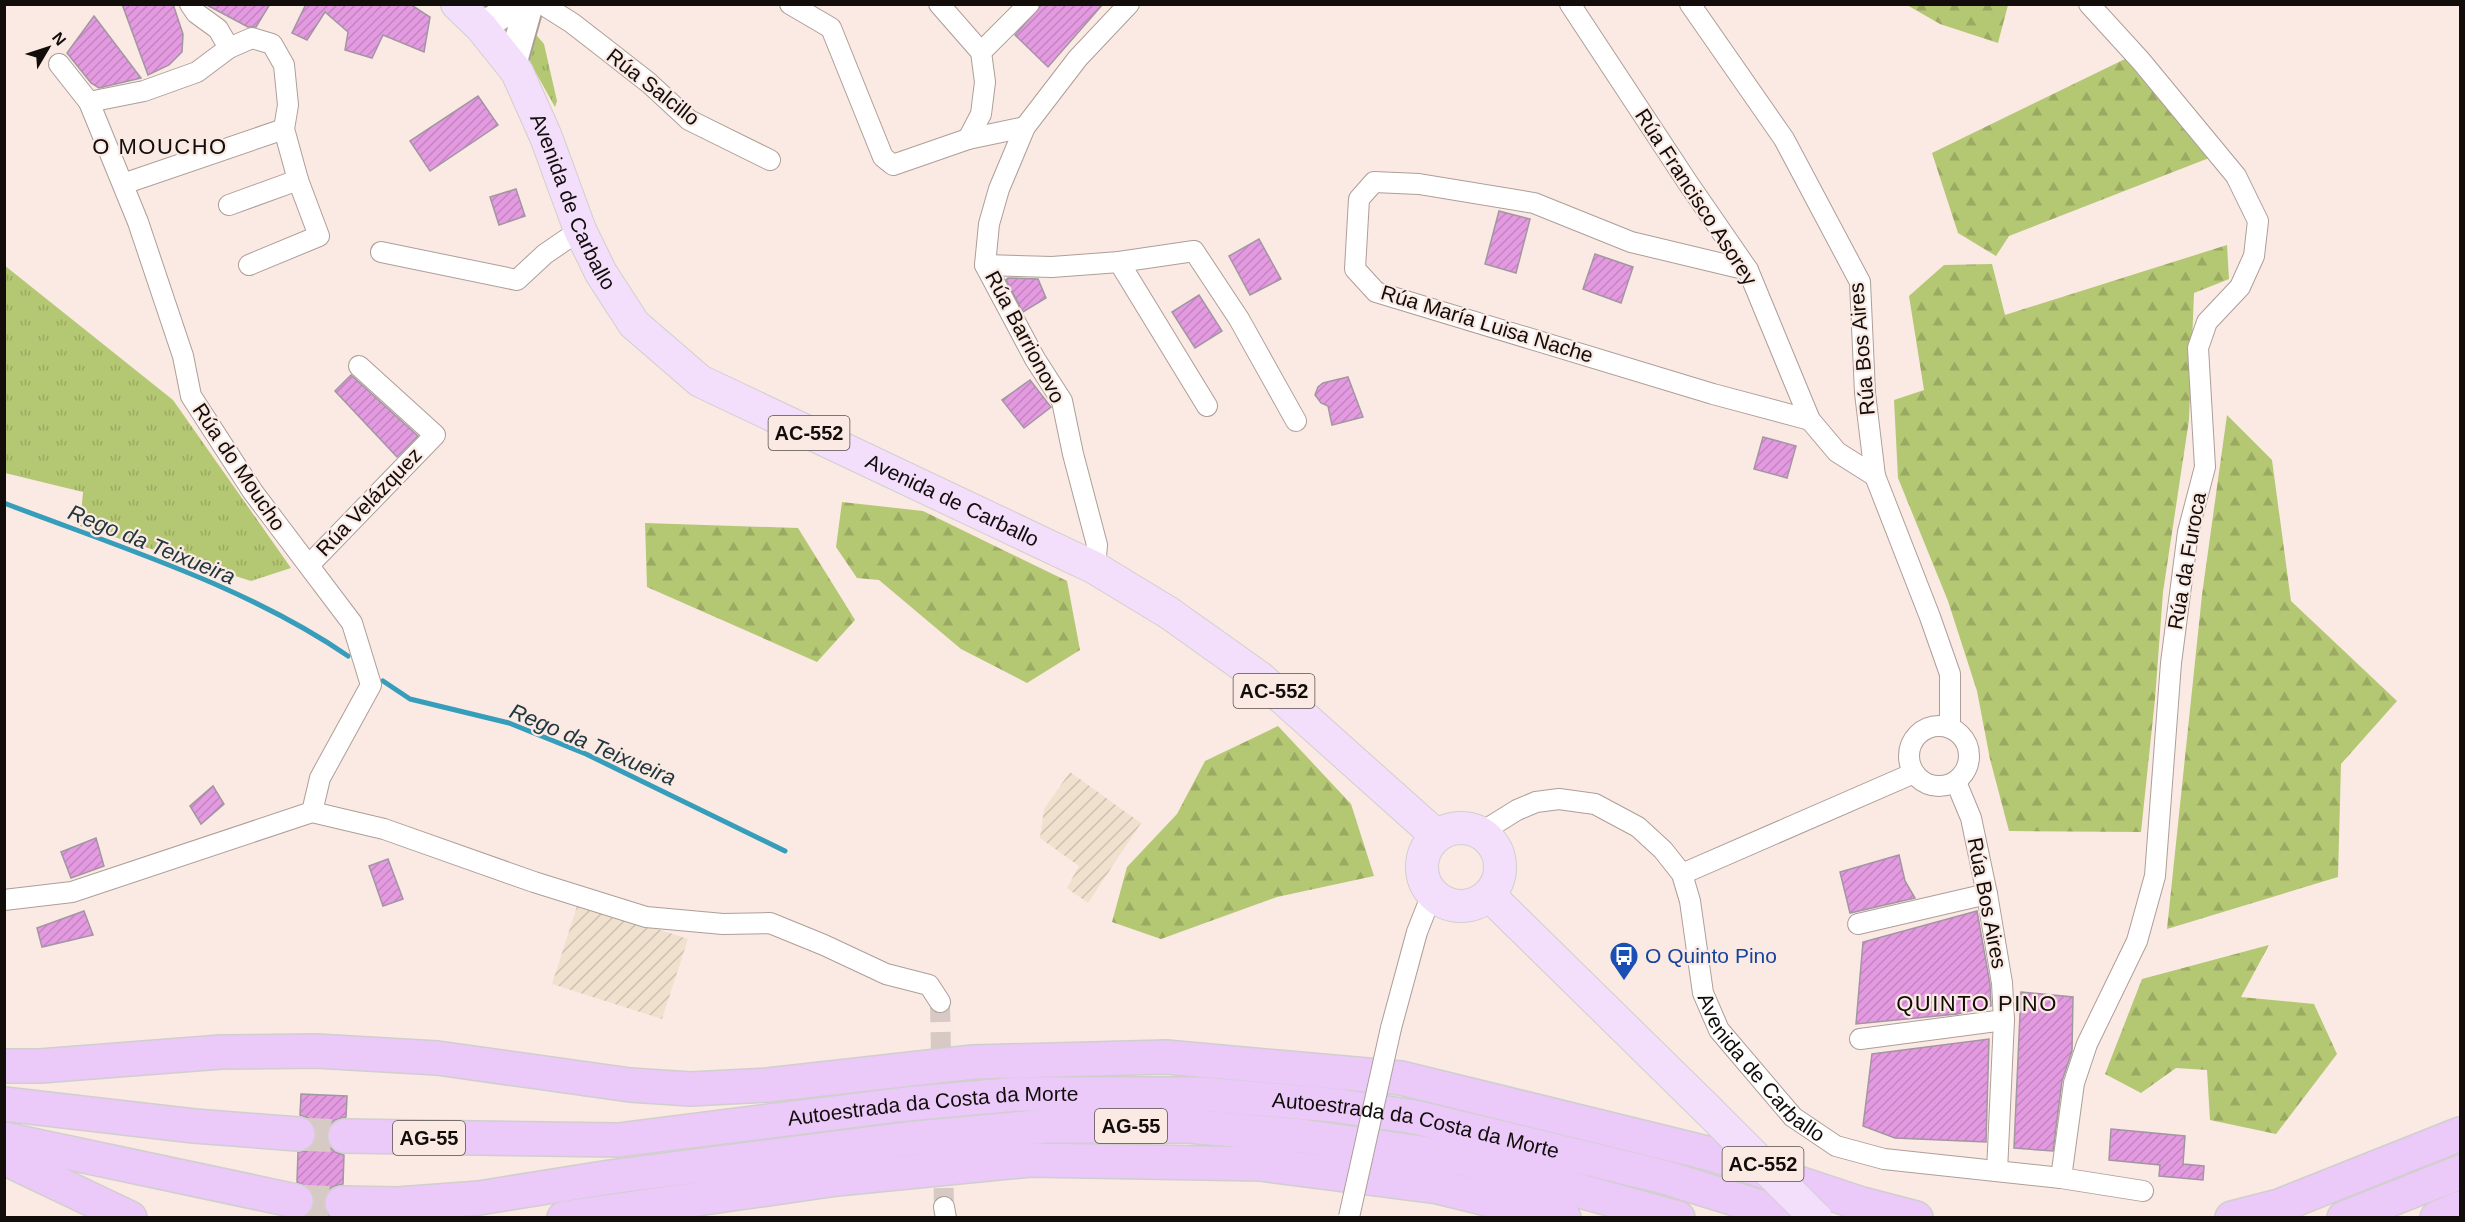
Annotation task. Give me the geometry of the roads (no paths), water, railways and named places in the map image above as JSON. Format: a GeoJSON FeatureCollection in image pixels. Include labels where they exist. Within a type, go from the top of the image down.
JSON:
{"type":"FeatureCollection","features":[{"type":"Feature","properties":{"kind":"highway"},"geometry":{"type":"LineString","coordinates":[[4,1066],[40,1066],[221,1052],[316,1050],[437,1058],[619,1084],[690,1089],[768,1085],[973,1062],[1166,1057],[1401,1078],[1700,1151],[1862,1204],[1917,1218]]}},
{"type":"Feature","properties":{"kind":"highway","name":"Autoestrada da Costa da Morte"},"geometry":{"type":"LineString","coordinates":[[345,1136],[618,1140],[906,1104],[1018,1094],[1201,1094],[1333,1105],[1415,1117],[1664,1177],[1796,1218]]}},
{"type":"Feature","properties":{"kind":"highway"},"geometry":{"type":"LineString","coordinates":[[4,1104],[194,1126],[298,1134]]}},
{"type":"Feature","properties":{"kind":"highway","name":"Autoestrada da Costa da Morte"},"geometry":{"type":"LineString","coordinates":[[342,1203],[398,1204],[479,1198],[610,1177],[870,1143],[1046,1126],[1188,1126],[1301,1136],[1464,1159],[1678,1218]]}},
{"type":"Feature","properties":{"kind":"highway"},"geometry":{"type":"LineString","coordinates":[[2232,1218],[2279,1206],[2460,1134]]}},
{"type":"Feature","properties":{"kind":"highway"},"geometry":{"type":"LineString","coordinates":[[4,1139],[296,1201]]}},
{"type":"Feature","properties":{"kind":"highway"},"geometry":{"type":"LineString","coordinates":[[4,1158],[130,1218]]}},
{"type":"Feature","properties":{"kind":"highway"},"geometry":{"type":"LineString","coordinates":[[564,1218],[837,1179],[1031,1160],[1260,1164],[1438,1187],[1564,1218]]}},
{"type":"Feature","properties":{"kind":"highway"},"geometry":{"type":"LineString","coordinates":[[2344,1218],[2460,1172]]}},
{"type":"Feature","properties":{"kind":"highway"},"geometry":{"type":"LineString","coordinates":[[2437,1218],[2460,1208]]}},
{"type":"Feature","properties":{"kind":"main road","name":"Avenida de Carballo"},"geometry":{"type":"LineString","coordinates":[[457,4],[481,27],[512,65],[546,137],[580,230],[601,273],[634,324],[700,381],[1095,568],[1169,613],[1259,677],[1437,837]]}},
{"type":"Feature","properties":{"kind":"main road"},"geometry":{"type":"LineString","coordinates":[[1458,828],[1480,833],[1494,847],[1498,857],[1499,877],[1489,895],[1467,906],[1454,906],[1442,901],[1432,894],[1425,883],[1422,870],[1423,858],[1428,846],[1437,837],[1458,828]]}},
{"type":"Feature","properties":{"kind":"main road","name":"AC-552"},"geometry":{"type":"LineString","coordinates":[[1489,895],[1816,1218]]}},
{"type":"Feature","properties":{"kind":"street"},"geometry":{"type":"LineString","coordinates":[[190,4],[196,13],[218,29],[229,48]]}},
{"type":"Feature","properties":{"kind":"street"},"geometry":{"type":"LineString","coordinates":[[481,27],[519,4]]}},
{"type":"Feature","properties":{"kind":"street"},"geometry":{"type":"LineString","coordinates":[[512,65],[529,4]]}},
{"type":"Feature","properties":{"kind":"street","name":"Rúa Salcillo"},"geometry":{"type":"LineString","coordinates":[[542,4],[572,23],[622,62],[688,120],[770,160]]}},
{"type":"Feature","properties":{"kind":"street"},"geometry":{"type":"LineString","coordinates":[[790,4],[831,28],[883,157],[893,165],[968,139],[1025,126]]}},
{"type":"Feature","properties":{"kind":"street"},"geometry":{"type":"LineString","coordinates":[[939,4],[981,52],[985,82],[981,114],[968,139]]}},
{"type":"Feature","properties":{"kind":"street"},"geometry":{"type":"LineString","coordinates":[[981,52],[1029,4]]}},
{"type":"Feature","properties":{"kind":"street","name":"Rúa Barrionovo"},"geometry":{"type":"LineString","coordinates":[[1095,568],[1097,545],[1073,454],[1062,401],[1035,359],[985,265],[989,224],[999,189],[1025,126],[1078,58],[1129,4]]}},
{"type":"Feature","properties":{"kind":"street","name":"Rúa Francisco Asorey"},"geometry":{"type":"LineString","coordinates":[[1570,4],[1748,270],[1810,420],[1837,452],[1875,476]]}},
{"type":"Feature","properties":{"kind":"street","name":"Rúa Bos Aires"},"geometry":{"type":"LineString","coordinates":[[1690,4],[1784,139],[1860,282],[1865,393],[1875,476],[1950,674],[1950,727]]}},
{"type":"Feature","properties":{"kind":"street","name":"Rúa da Furoca"},"geometry":{"type":"LineString","coordinates":[[2061,1178],[2074,1083],[2087,1044],[2136,941],[2155,876],[2171,663],[2188,532],[2205,466],[2198,348],[2207,322],[2240,287],[2254,256],[2258,221],[2236,176],[2141,61],[2089,4]]}},
{"type":"Feature","properties":{"kind":"street"},"geometry":{"type":"LineString","coordinates":[[90,102],[144,91],[197,72],[229,48],[252,38],[272,44],[284,65],[288,105],[284,129],[298,180],[319,236],[249,265]]}},
{"type":"Feature","properties":{"kind":"street","name":"Rúa do Moucho"},"geometry":{"type":"LineString","coordinates":[[59,64],[90,102],[138,222],[183,356],[190,396],[253,492],[352,623],[371,685],[320,778],[312,813]]}},
{"type":"Feature","properties":{"kind":"street"},"geometry":{"type":"LineString","coordinates":[[123,184],[284,129]]}},
{"type":"Feature","properties":{"kind":"street"},"geometry":{"type":"LineString","coordinates":[[229,205],[298,180]]}},
{"type":"Feature","properties":{"kind":"street","name":"Rúa María Luisa Nache"},"geometry":{"type":"LineString","coordinates":[[1748,270],[1631,242],[1534,202],[1419,184],[1374,182],[1359,199],[1355,269],[1376,292],[1713,394],[1810,420]]}},
{"type":"Feature","properties":{"kind":"street"},"geometry":{"type":"LineString","coordinates":[[381,252],[517,280],[545,254],[580,230]]}},
{"type":"Feature","properties":{"kind":"street"},"geometry":{"type":"LineString","coordinates":[[985,265],[1052,267],[1119,262],[1194,251],[1239,319],[1296,421]]}},
{"type":"Feature","properties":{"kind":"street"},"geometry":{"type":"LineString","coordinates":[[1119,262],[1207,406]]}},
{"type":"Feature","properties":{"kind":"street","name":"Rúa Velázquez"},"geometry":{"type":"LineString","coordinates":[[309,566],[435,435],[359,366]]}},
{"type":"Feature","properties":{"kind":"street"},"geometry":{"type":"LineString","coordinates":[[1937,725],[1950,727],[1960,733],[1966,741],[1969,750],[1967,769],[1956,782],[1940,786],[1922,781],[1910,764],[1909,754],[1914,738],[1928,727],[1937,725]]}},
{"type":"Feature","properties":{"kind":"street"},"geometry":{"type":"LineString","coordinates":[[1682,874],[1914,772]]}},
{"type":"Feature","properties":{"kind":"street","name":"Rúa Bos Aires"},"geometry":{"type":"LineString","coordinates":[[1956,782],[1971,818],[2002,983],[2004,1020],[1997,1171]]}},
{"type":"Feature","properties":{"kind":"street","name":"Avenida de Carballo"},"geometry":{"type":"LineString","coordinates":[[1480,833],[1517,810],[1536,802],[1559,799],[1595,804],[1638,827],[1663,850],[1682,874],[1690,901],[1703,993],[1719,1030],[1793,1117],[1836,1146],[1884,1159],[2061,1178],[2143,1191]]}},
{"type":"Feature","properties":{"kind":"street"},"geometry":{"type":"LineString","coordinates":[[4,900],[72,892],[312,813],[384,829],[534,882],[646,917],[723,924],[770,923],[886,974],[929,985],[940,1002]]}},
{"type":"Feature","properties":{"kind":"street"},"geometry":{"type":"LineString","coordinates":[[1349,1217],[1391,1028],[1417,932],[1432,894]]}},
{"type":"Feature","properties":{"kind":"street"},"geometry":{"type":"LineString","coordinates":[[1858,924],[1987,894]]}},
{"type":"Feature","properties":{"kind":"street"},"geometry":{"type":"LineString","coordinates":[[1860,1039],[2004,1020]]}},
{"type":"Feature","properties":{"kind":"waterway","name":"Rego da Teixueira"},"geometry":{"type":"LineString","coordinates":[[4,503],[225,588],[309,631],[348,656]]}},
{"type":"Feature","properties":{"kind":"waterway","name":"Rego da Teixueira"},"geometry":{"type":"LineString","coordinates":[[383,681],[410,699],[509,723],[586,754],[785,851]]}},
{"type":"Feature","properties":{"kind":"tunnel"},"geometry":{"type":"LineString","coordinates":[[940,1002],[942,1111]]}},
{"type":"Feature","properties":{"kind":"tunnel"},"geometry":{"type":"LineString","coordinates":[[298,1134],[345,1136]]}},
{"type":"Feature","properties":{"kind":"tunnel"},"geometry":{"type":"LineString","coordinates":[[943,1158],[944,1207]]}},
{"type":"Feature","properties":{"kind":"tunnel"},"geometry":{"type":"LineString","coordinates":[[296,1201],[342,1203]]}},
{"type":"Feature","properties":{"kind":"place","name":"O Quinto Pino"},"geometry":{"type":"Point","coordinates":[1624,982]}},
{"type":"Feature","properties":{"kind":"district","name":"O MOUCHO"},"geometry":{"type":"Point","coordinates":[160,146]}},
{"type":"Feature","properties":{"kind":"district","name":"QUINTO PINO"},"geometry":{"type":"Point","coordinates":[1977,1003]}}]}
